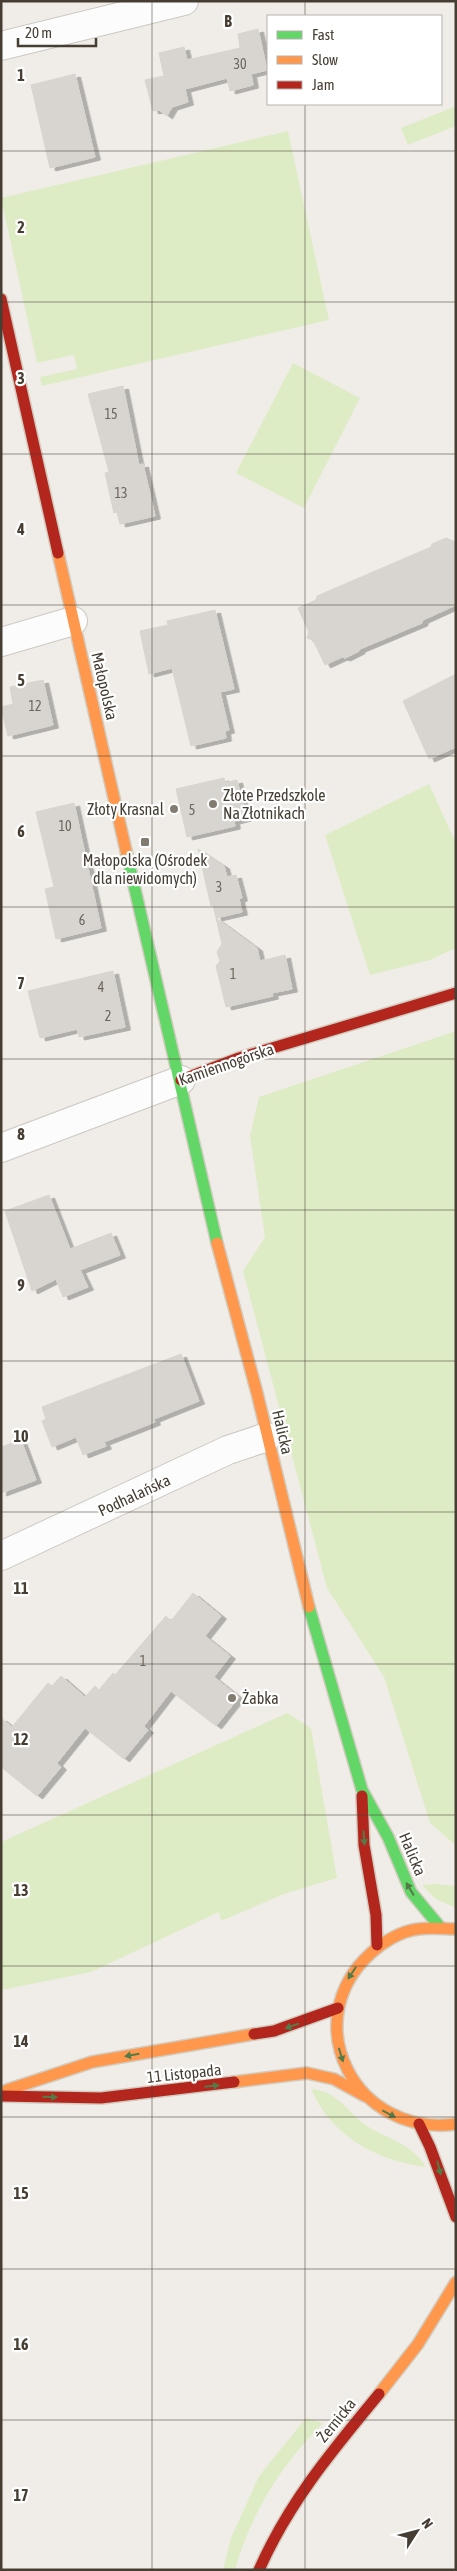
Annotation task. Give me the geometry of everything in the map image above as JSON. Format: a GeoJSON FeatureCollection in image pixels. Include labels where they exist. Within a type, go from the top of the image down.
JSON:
{"type":"FeatureCollection","features":[{"type":"Feature","properties":{"kind":"street"},"geometry":{"type":"LineString","coordinates":[[1,46],[184,1]]}},
{"type":"Feature","properties":{"kind":"street","name":"Małopolska"},"geometry":{"type":"LineString","coordinates":[[1,299],[72,621],[181,1080]]}},
{"type":"Feature","properties":{"kind":"street"},"geometry":{"type":"LineString","coordinates":[[1,642],[72,621]]}},
{"type":"Feature","properties":{"kind":"street","name":"Kamiennogórska"},"geometry":{"type":"LineString","coordinates":[[1,1148],[239,1058],[456,993]]}},
{"type":"Feature","properties":{"kind":"street","name":"Halicka"},"geometry":{"type":"LineString","coordinates":[[181,1080],[218,1245],[306,1598],[362,1790],[388,1837],[411,1892],[440,1926]]}},
{"type":"Feature","properties":{"kind":"street","name":"Podhalańska"},"geometry":{"type":"LineString","coordinates":[[1,1556],[228,1450],[267,1437]]}},
{"type":"Feature","properties":{"kind":"street","name":"Halicka"},"geometry":{"type":"LineString","coordinates":[[362,1790],[364,1845],[376,1915],[378,1945]]}},
{"type":"Feature","properties":{"kind":"street"},"geometry":{"type":"LineString","coordinates":[[456,1929],[440,1926],[418,1928],[397,1934],[378,1945],[359,1962],[345,1984],[338,2008],[336,2027],[341,2055],[352,2081],[364,2096],[392,2116],[419,2124],[434,2126],[456,2124]]}},
{"type":"Feature","properties":{"kind":"street","name":"11 Listopada"},"geometry":{"type":"LineString","coordinates":[[1,2092],[92,2062],[274,2031],[338,2008]]}},
{"type":"Feature","properties":{"kind":"street","name":"11 Listopada"},"geometry":{"type":"LineString","coordinates":[[1,2096],[101,2098],[307,2073],[334,2079],[364,2096]]}},
{"type":"Feature","properties":{"kind":"street"},"geometry":{"type":"LineString","coordinates":[[419,2124],[437,2161],[445,2190],[456,2217]]}},
{"type":"Feature","properties":{"kind":"street","name":"Żernicka"},"geometry":{"type":"LineString","coordinates":[[260,2570],[283,2519],[306,2485],[416,2347],[456,2282]]}},
{"type":"Feature","properties":{"kind":"green space"},"geometry":{"type":"Polygon","coordinates":[[[456,106],[456,126],[408,145],[401,128],[456,106]]]}},
{"type":"Feature","properties":{"kind":"green space"},"geometry":{"type":"Polygon","coordinates":[[[288,131],[329,320],[42,386],[40,377],[77,369],[74,355],[37,363],[1,198],[288,131]]]}},
{"type":"Feature","properties":{"kind":"green space"},"geometry":{"type":"Polygon","coordinates":[[[293,363],[360,398],[304,508],[236,473],[293,363]]]}},
{"type":"Feature","properties":{"kind":"green space"},"geometry":{"type":"Polygon","coordinates":[[[429,784],[456,843],[456,948],[430,960],[370,975],[325,835],[429,784]]]}},
{"type":"Feature","properties":{"kind":"green space"},"geometry":{"type":"Polygon","coordinates":[[[456,1031],[455,1845],[430,1823],[384,1677],[327,1588],[243,1271],[265,1237],[250,1136],[259,1097],[456,1031]]]}},
{"type":"Feature","properties":{"kind":"green space"},"geometry":{"type":"Polygon","coordinates":[[[287,1713],[311,1728],[337,1878],[284,1894],[221,1921],[219,1912],[91,1972],[1,1990],[1,1842],[287,1713]]]}},
{"type":"Feature","properties":{"kind":"green space"},"geometry":{"type":"Polygon","coordinates":[[[422,1885],[456,1886],[456,1908],[436,1899],[422,1885]]]}},
{"type":"Feature","properties":{"kind":"green space"},"geometry":{"type":"Polygon","coordinates":[[[311,2089],[320,2090],[335,2097],[367,2126],[407,2147],[426,2167],[390,2159],[373,2152],[343,2133],[320,2106],[311,2089]]]}},
{"type":"Feature","properties":{"kind":"green space"},"geometry":{"type":"Polygon","coordinates":[[[306,2418],[323,2423],[294,2456],[269,2491],[250,2528],[235,2570],[223,2570],[231,2538],[259,2476],[306,2418]]]}},
{"type":"Feature","properties":{"kind":"building"},"geometry":{"type":"Polygon","coordinates":[[[258,29],[267,70],[251,74],[253,85],[230,91],[227,78],[185,89],[188,102],[172,107],[167,116],[159,110],[153,111],[145,80],[164,76],[159,53],[184,47],[187,60],[240,48],[238,34],[258,29]]]}},
{"type":"Feature","properties":{"kind":"building"},"geometry":{"type":"Polygon","coordinates":[[[75,74],[95,157],[50,168],[31,85],[75,74]]]}},
{"type":"Feature","properties":{"kind":"building"},"geometry":{"type":"Polygon","coordinates":[[[123,386],[139,465],[143,464],[155,516],[120,524],[117,512],[114,513],[105,473],[109,472],[88,394],[123,386]]]}},
{"type":"Feature","properties":{"kind":"building"},"geometry":{"type":"Polygon","coordinates":[[[446,538],[456,542],[456,605],[423,620],[422,623],[360,649],[345,658],[342,657],[325,665],[313,640],[307,638],[309,632],[298,608],[316,600],[317,596],[431,547],[432,544],[446,538]]]}},
{"type":"Feature","properties":{"kind":"building"},"geometry":{"type":"Polygon","coordinates":[[[215,610],[234,689],[220,692],[229,730],[225,731],[226,738],[191,746],[172,668],[149,674],[140,631],[168,625],[167,621],[215,610]]]}},
{"type":"Feature","properties":{"kind":"building"},"geometry":{"type":"Polygon","coordinates":[[[456,674],[456,747],[429,759],[403,701],[456,674]]]}},
{"type":"Feature","properties":{"kind":"building"},"geometry":{"type":"Polygon","coordinates":[[[43,680],[53,725],[8,736],[1,707],[13,704],[10,687],[43,680]]]}},
{"type":"Feature","properties":{"kind":"building"},"geometry":{"type":"Polygon","coordinates":[[[224,778],[225,783],[237,780],[246,818],[234,821],[235,826],[187,837],[176,789],[224,778]]]}},
{"type":"Feature","properties":{"kind":"building"},"geometry":{"type":"Polygon","coordinates":[[[74,803],[101,928],[56,939],[45,889],[54,887],[36,812],[74,803]]]}},
{"type":"Feature","properties":{"kind":"building"},"geometry":{"type":"Polygon","coordinates":[[[198,849],[224,866],[227,877],[236,875],[242,898],[239,899],[242,912],[216,918],[213,905],[211,906],[198,849]]]}},
{"type":"Feature","properties":{"kind":"building"},"geometry":{"type":"Polygon","coordinates":[[[216,918],[257,948],[260,961],[285,955],[292,989],[272,993],[273,996],[226,1007],[216,966],[220,961],[217,952],[222,944],[216,918]]]}},
{"type":"Feature","properties":{"kind":"building"},"geometry":{"type":"Polygon","coordinates":[[[113,971],[125,1027],[79,1037],[77,1029],[40,1038],[28,991],[113,971]]]}},
{"type":"Feature","properties":{"kind":"building"},"geometry":{"type":"Polygon","coordinates":[[[49,1195],[70,1249],[111,1233],[120,1255],[80,1270],[88,1287],[63,1297],[56,1279],[32,1291],[5,1211],[49,1195]]]}},
{"type":"Feature","properties":{"kind":"building"},"geometry":{"type":"Polygon","coordinates":[[[181,1354],[199,1401],[154,1419],[155,1422],[104,1442],[106,1446],[83,1455],[76,1437],[52,1447],[42,1421],[46,1419],[42,1407],[181,1354]]]}},
{"type":"Feature","properties":{"kind":"building"},"geometry":{"type":"Polygon","coordinates":[[[21,1440],[36,1480],[1,1493],[1,1447],[21,1440]]]}},
{"type":"Feature","properties":{"kind":"building"},"geometry":{"type":"Polygon","coordinates":[[[193,1593],[221,1616],[205,1636],[230,1656],[214,1677],[239,1697],[216,1726],[171,1691],[144,1726],[148,1730],[124,1759],[85,1728],[57,1763],[61,1767],[37,1796],[1,1767],[1,1718],[12,1727],[48,1683],[52,1686],[61,1676],[85,1697],[95,1686],[99,1690],[113,1673],[115,1675],[166,1616],[171,1621],[193,1593]]]}},
{"type":"Feature","properties":{"kind":"traffic: fast"},"geometry":{"type":"LineString","coordinates":[[127,855],[217,1243]]}},
{"type":"Feature","properties":{"kind":"traffic: fast"},"geometry":{"type":"LineString","coordinates":[[309,1607],[362,1790],[388,1837],[411,1892],[440,1927]]}},
{"type":"Feature","properties":{"kind":"traffic: slow"},"geometry":{"type":"LineString","coordinates":[[58,553],[127,855]]}},
{"type":"Feature","properties":{"kind":"traffic: slow"},"geometry":{"type":"LineString","coordinates":[[217,1243],[257,1393],[309,1607]]}},
{"type":"Feature","properties":{"kind":"traffic: slow"},"geometry":{"type":"LineString","coordinates":[[456,1929],[427,1928],[412,1930],[381,1945],[371,1953],[349,1981],[338,2011],[338,2041],[348,2070],[365,2094],[390,2113],[421,2124],[456,2124]]}},
{"type":"Feature","properties":{"kind":"traffic: slow"},"geometry":{"type":"LineString","coordinates":[[7,2090],[92,2062],[254,2034]]}},
{"type":"Feature","properties":{"kind":"traffic: slow"},"geometry":{"type":"LineString","coordinates":[[234,2082],[307,2073],[334,2079],[365,2096]]}},
{"type":"Feature","properties":{"kind":"traffic: slow"},"geometry":{"type":"LineString","coordinates":[[379,2394],[418,2344],[456,2282]]}},
{"type":"Feature","properties":{"kind":"traffic: jam"},"geometry":{"type":"LineString","coordinates":[[1,299],[58,553]]}},
{"type":"Feature","properties":{"kind":"traffic: jam"},"geometry":{"type":"LineString","coordinates":[[181,1080],[239,1058],[456,993]]}},
{"type":"Feature","properties":{"kind":"traffic: jam"},"geometry":{"type":"LineString","coordinates":[[362,1796],[364,1845],[376,1915],[377,1945]]}},
{"type":"Feature","properties":{"kind":"traffic: jam"},"geometry":{"type":"LineString","coordinates":[[254,2034],[274,2031],[338,2008]]}},
{"type":"Feature","properties":{"kind":"traffic: jam"},"geometry":{"type":"LineString","coordinates":[[1,2096],[101,2098],[234,2082]]}},
{"type":"Feature","properties":{"kind":"traffic: jam"},"geometry":{"type":"LineString","coordinates":[[419,2124],[430,2147],[456,2217]]}},
{"type":"Feature","properties":{"kind":"traffic: jam"},"geometry":{"type":"LineString","coordinates":[[259,2570],[271,2545],[298,2499],[328,2457],[379,2394]]}},
{"type":"Feature","properties":{"kind":"place","name":"Złote Przedszkole Na Złotnikach"},"geometry":{"type":"Point","coordinates":[213,804]}},
{"type":"Feature","properties":{"kind":"place","name":"Złoty Krasnal"},"geometry":{"type":"Point","coordinates":[174,809]}},
{"type":"Feature","properties":{"kind":"place","name":"Małopolska (Ośrodek dla niewidomych)"},"geometry":{"type":"Point","coordinates":[145,842]}},
{"type":"Feature","properties":{"kind":"place","name":"Żabka"},"geometry":{"type":"Point","coordinates":[232,1698]}}]}
